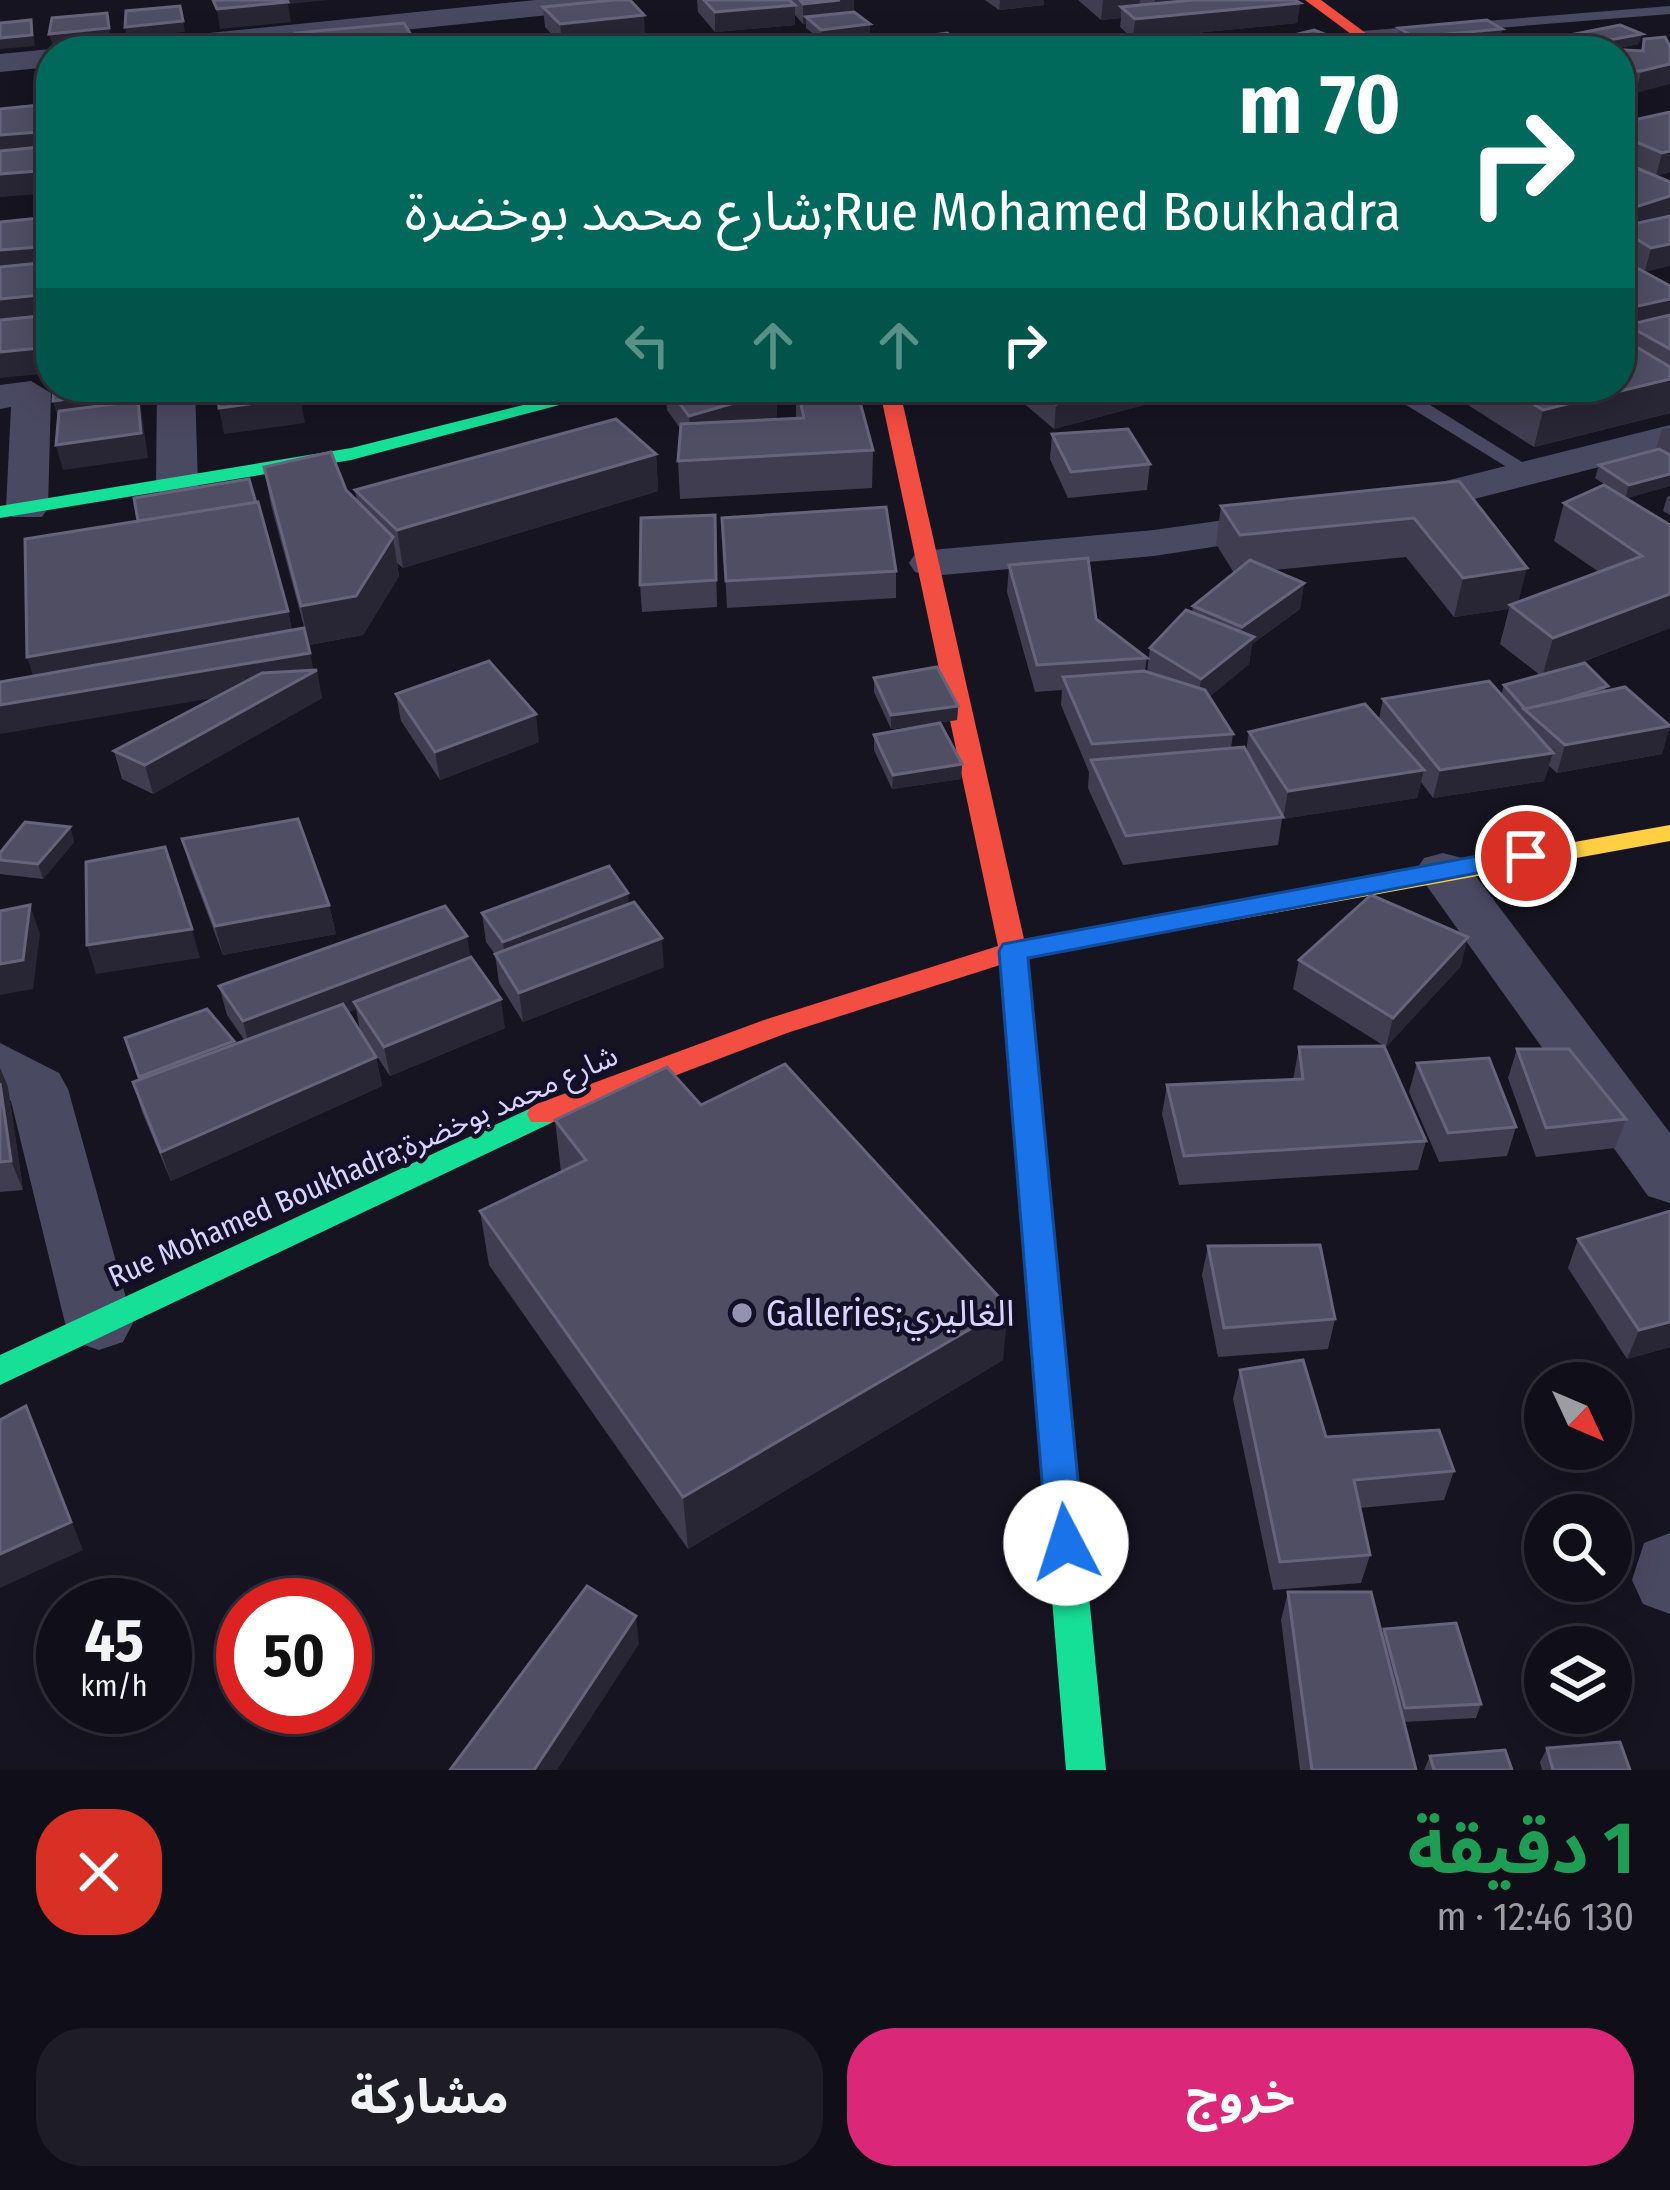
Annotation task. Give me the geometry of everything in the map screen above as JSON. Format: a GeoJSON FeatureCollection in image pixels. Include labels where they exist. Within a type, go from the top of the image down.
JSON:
{"type":"FeatureCollection","features":[{"type":"Feature","properties":{"kind":"main road"},"geometry":{"type":"LineString","coordinates":[[1312,0],[1362,36]]}},
{"type":"Feature","properties":{"kind":"main road"},"geometry":{"type":"LineString","coordinates":[[14,510],[351,454],[558,402]]}},
{"type":"Feature","properties":{"kind":"main road"},"geometry":{"type":"LineString","coordinates":[[894,402],[1013,951],[1086,1770]]}},
{"type":"Feature","properties":{"kind":"main road","name":"Rue Mohamed Boukhadra;شارع محمد بوخضرة"},"geometry":{"type":"LineString","coordinates":[[0,1370],[560,1106],[777,1026],[1013,951],[1443,870],[1669,834]]}},
{"type":"Feature","properties":{"kind":"street"},"geometry":{"type":"LineString","coordinates":[[282,36],[616,0]]}},
{"type":"Feature","properties":{"kind":"street"},"geometry":{"type":"LineString","coordinates":[[0,63],[36,59]]}},
{"type":"Feature","properties":{"kind":"street"},"geometry":{"type":"LineString","coordinates":[[0,397],[31,393],[14,510]]}},
{"type":"Feature","properties":{"kind":"street"},"geometry":{"type":"LineString","coordinates":[[176,402],[177,486]]}},
{"type":"Feature","properties":{"kind":"street"},"geometry":{"type":"LineString","coordinates":[[932,563],[1154,543],[1413,504],[1525,470],[1670,437]]}},
{"type":"Feature","properties":{"kind":"street"},"geometry":{"type":"LineString","coordinates":[[1525,470],[1579,502]]}},
{"type":"Feature","properties":{"kind":"street"},"geometry":{"type":"LineString","coordinates":[[1443,870],[1670,1179]]}},
{"type":"Feature","properties":{"kind":"street"},"geometry":{"type":"LineString","coordinates":[[0,1064],[38,1089],[99,1323]]}},
{"type":"Feature","properties":{"kind":"street"},"geometry":{"type":"LineString","coordinates":[[1670,1568],[1670,1580]]}},
{"type":"Feature","properties":{"kind":"lane"},"geometry":{"type":"LineString","coordinates":[[1435,36],[1670,10]]}},
{"type":"Feature","properties":{"kind":"lane"},"geometry":{"type":"LineString","coordinates":[[1412,402],[1525,470]]}},
{"type":"Feature","properties":{"kind":"building"},"geometry":{"type":"Polygon","coordinates":[[[213,0],[287,0],[288,2],[217,9],[213,0]]]}},
{"type":"Feature","properties":{"kind":"building"},"geometry":{"type":"Polygon","coordinates":[[[630,0],[644,15],[560,24],[543,7],[630,0]]]}},
{"type":"Feature","properties":{"kind":"building"},"geometry":{"type":"Polygon","coordinates":[[[704,0],[789,0],[795,5],[715,12],[704,0]]]}},
{"type":"Feature","properties":{"kind":"building"},"geometry":{"type":"Polygon","coordinates":[[[1193,0],[1300,3],[1135,19],[1121,7],[1193,0]]]}},
{"type":"Feature","properties":{"kind":"building"},"geometry":{"type":"Polygon","coordinates":[[[180,6],[183,21],[125,27],[126,11],[180,6]]]}},
{"type":"Feature","properties":{"kind":"building"},"geometry":{"type":"Polygon","coordinates":[[[854,12],[870,24],[821,30],[806,17],[854,12]]]}},
{"type":"Feature","properties":{"kind":"building"},"geometry":{"type":"Polygon","coordinates":[[[107,13],[109,28],[49,34],[52,18],[107,13]]]}},
{"type":"Feature","properties":{"kind":"building"},"geometry":{"type":"Polygon","coordinates":[[[31,20],[32,35],[0,38],[0,23],[31,20]]]}},
{"type":"Feature","properties":{"kind":"building"},"geometry":{"type":"Polygon","coordinates":[[[1487,20],[1502,29],[1412,36],[1399,28],[1487,20]]]}},
{"type":"Feature","properties":{"kind":"building"},"geometry":{"type":"Polygon","coordinates":[[[404,23],[412,36],[296,36],[404,23]]]}},
{"type":"Feature","properties":{"kind":"building"},"geometry":{"type":"Polygon","coordinates":[[[1620,25],[1642,34],[1631,36],[1565,36],[1620,25]]]}},
{"type":"Feature","properties":{"kind":"building"},"geometry":{"type":"Polygon","coordinates":[[[1314,30],[1329,36],[1290,36],[1314,30]]]}},
{"type":"Feature","properties":{"kind":"building"},"geometry":{"type":"Polygon","coordinates":[[[1665,37],[1670,64],[1635,71],[1635,51],[1643,51],[1644,39],[1665,37]]]}},
{"type":"Feature","properties":{"kind":"building"},"geometry":{"type":"Polygon","coordinates":[[[36,105],[36,132],[0,135],[0,109],[36,105]]]}},
{"type":"Feature","properties":{"kind":"building"},"geometry":{"type":"Polygon","coordinates":[[[1670,112],[1670,151],[1662,153],[1635,141],[1635,120],[1670,112]]]}},
{"type":"Feature","properties":{"kind":"building"},"geometry":{"type":"Polygon","coordinates":[[[36,147],[36,171],[0,174],[0,151],[36,147]]]}},
{"type":"Feature","properties":{"kind":"building"},"geometry":{"type":"Polygon","coordinates":[[[1635,167],[1670,182],[1670,196],[1635,207],[1635,167]]]}},
{"type":"Feature","properties":{"kind":"building"},"geometry":{"type":"Polygon","coordinates":[[[1670,216],[1670,244],[1651,248],[1635,238],[1635,224],[1670,216]]]}},
{"type":"Feature","properties":{"kind":"building"},"geometry":{"type":"Polygon","coordinates":[[[36,218],[36,247],[0,250],[0,222],[36,218]]]}},
{"type":"Feature","properties":{"kind":"building"},"geometry":{"type":"Polygon","coordinates":[[[36,263],[36,295],[0,299],[0,267],[36,263]]]}},
{"type":"Feature","properties":{"kind":"building"},"geometry":{"type":"Polygon","coordinates":[[[1635,267],[1670,286],[1670,299],[1635,307],[1635,267]]]}},
{"type":"Feature","properties":{"kind":"building"},"geometry":{"type":"Polygon","coordinates":[[[1670,315],[1670,349],[1635,329],[1635,323],[1670,315]]]}},
{"type":"Feature","properties":{"kind":"building"},"geometry":{"type":"Polygon","coordinates":[[[36,316],[36,348],[0,352],[0,320],[36,316]]]}},
{"type":"Feature","properties":{"kind":"building"},"geometry":{"type":"Polygon","coordinates":[[[1635,346],[1670,367],[1670,379],[1635,388],[1635,346]]]}},
{"type":"Feature","properties":{"kind":"building"},"geometry":{"type":"Polygon","coordinates":[[[138,402],[141,433],[56,445],[59,411],[138,402]]]}},
{"type":"Feature","properties":{"kind":"building"},"geometry":{"type":"Polygon","coordinates":[[[219,402],[263,402],[219,408],[219,402]]]}},
{"type":"Feature","properties":{"kind":"building"},"geometry":{"type":"Polygon","coordinates":[[[678,402],[738,402],[689,416],[678,402]]]}},
{"type":"Feature","properties":{"kind":"building"},"geometry":{"type":"Polygon","coordinates":[[[800,402],[860,402],[873,450],[678,461],[681,424],[804,418],[800,402]]]}},
{"type":"Feature","properties":{"kind":"building"},"geometry":{"type":"Polygon","coordinates":[[[1530,402],[1576,402],[1543,410],[1530,402]]]}},
{"type":"Feature","properties":{"kind":"building"},"geometry":{"type":"Polygon","coordinates":[[[616,419],[656,454],[397,530],[355,490],[616,419]]]}},
{"type":"Feature","properties":{"kind":"building"},"geometry":{"type":"Polygon","coordinates":[[[1128,429],[1150,464],[1071,472],[1052,434],[1128,429]]]}},
{"type":"Feature","properties":{"kind":"building"},"geometry":{"type":"Polygon","coordinates":[[[1659,449],[1670,455],[1670,474],[1629,485],[1599,465],[1659,449]]]}},
{"type":"Feature","properties":{"kind":"building"},"geometry":{"type":"Polygon","coordinates":[[[331,452],[346,490],[393,537],[356,596],[301,606],[264,467],[331,452]]]}},
{"type":"Feature","properties":{"kind":"building"},"geometry":{"type":"Polygon","coordinates":[[[249,479],[256,503],[138,521],[134,498],[249,479]]]}},
{"type":"Feature","properties":{"kind":"building"},"geometry":{"type":"Polygon","coordinates":[[[1459,481],[1527,568],[1463,578],[1414,518],[1240,535],[1221,506],[1459,481]]]}},
{"type":"Feature","properties":{"kind":"building"},"geometry":{"type":"Polygon","coordinates":[[[1604,485],[1670,525],[1670,594],[1553,638],[1510,605],[1642,556],[1564,503],[1604,485]]]}},
{"type":"Feature","properties":{"kind":"building"},"geometry":{"type":"Polygon","coordinates":[[[258,502],[288,611],[27,657],[25,539],[258,502]]]}},
{"type":"Feature","properties":{"kind":"building"},"geometry":{"type":"Polygon","coordinates":[[[886,507],[896,571],[726,581],[722,518],[886,507]]]}},
{"type":"Feature","properties":{"kind":"building"},"geometry":{"type":"Polygon","coordinates":[[[715,515],[716,580],[640,585],[641,518],[715,515]]]}},
{"type":"Feature","properties":{"kind":"building"},"geometry":{"type":"Polygon","coordinates":[[[1088,558],[1096,619],[1147,658],[1037,665],[1009,565],[1088,558]]]}},
{"type":"Feature","properties":{"kind":"building"},"geometry":{"type":"Polygon","coordinates":[[[1250,560],[1304,583],[1242,627],[1193,606],[1250,560]]]}},
{"type":"Feature","properties":{"kind":"building"},"geometry":{"type":"Polygon","coordinates":[[[1186,610],[1254,637],[1201,679],[1150,648],[1186,610]]]}},
{"type":"Feature","properties":{"kind":"building"},"geometry":{"type":"Polygon","coordinates":[[[304,628],[310,653],[0,705],[0,682],[304,628]]]}},
{"type":"Feature","properties":{"kind":"building"},"geometry":{"type":"Polygon","coordinates":[[[489,661],[536,714],[435,752],[396,694],[489,661]]]}},
{"type":"Feature","properties":{"kind":"building"},"geometry":{"type":"Polygon","coordinates":[[[1585,663],[1608,686],[1525,709],[1504,685],[1585,663]]]}},
{"type":"Feature","properties":{"kind":"building"},"geometry":{"type":"Polygon","coordinates":[[[937,667],[958,706],[891,715],[874,678],[937,667]]]}},
{"type":"Feature","properties":{"kind":"building"},"geometry":{"type":"Polygon","coordinates":[[[317,670],[145,765],[114,751],[262,673],[317,670]]]}},
{"type":"Feature","properties":{"kind":"building"},"geometry":{"type":"Polygon","coordinates":[[[1144,671],[1205,690],[1233,734],[1092,744],[1063,677],[1144,671]]]}},
{"type":"Feature","properties":{"kind":"building"},"geometry":{"type":"Polygon","coordinates":[[[1489,681],[1553,753],[1440,770],[1383,699],[1489,681]]]}},
{"type":"Feature","properties":{"kind":"building"},"geometry":{"type":"Polygon","coordinates":[[[1625,687],[1670,726],[1565,745],[1524,709],[1625,687]]]}},
{"type":"Feature","properties":{"kind":"building"},"geometry":{"type":"Polygon","coordinates":[[[1365,704],[1424,770],[1288,791],[1249,732],[1365,704]]]}},
{"type":"Feature","properties":{"kind":"building"},"geometry":{"type":"Polygon","coordinates":[[[940,723],[962,764],[893,775],[874,735],[940,723]]]}},
{"type":"Feature","properties":{"kind":"building"},"geometry":{"type":"Polygon","coordinates":[[[1244,747],[1283,817],[1126,836],[1091,760],[1244,747]]]}},
{"type":"Feature","properties":{"kind":"building"},"geometry":{"type":"Polygon","coordinates":[[[298,819],[329,905],[215,926],[182,839],[298,819]]]}},
{"type":"Feature","properties":{"kind":"building"},"geometry":{"type":"Polygon","coordinates":[[[25,822],[70,827],[38,864],[0,860],[0,853],[25,822]]]}},
{"type":"Feature","properties":{"kind":"building"},"geometry":{"type":"Polygon","coordinates":[[[165,847],[192,929],[87,945],[86,862],[165,847]]]}},
{"type":"Feature","properties":{"kind":"building"},"geometry":{"type":"Polygon","coordinates":[[[609,866],[628,893],[503,942],[482,913],[609,866]]]}},
{"type":"Feature","properties":{"kind":"building"},"geometry":{"type":"Polygon","coordinates":[[[1371,895],[1468,937],[1393,1018],[1299,960],[1371,895]]]}},
{"type":"Feature","properties":{"kind":"building"},"geometry":{"type":"Polygon","coordinates":[[[634,902],[662,938],[519,993],[495,954],[634,902]]]}},
{"type":"Feature","properties":{"kind":"building"},"geometry":{"type":"Polygon","coordinates":[[[30,905],[23,960],[0,964],[0,911],[30,905]]]}},
{"type":"Feature","properties":{"kind":"building"},"geometry":{"type":"Polygon","coordinates":[[[445,906],[467,936],[243,1021],[219,986],[445,906]]]}},
{"type":"Feature","properties":{"kind":"building"},"geometry":{"type":"Polygon","coordinates":[[[471,957],[501,999],[384,1047],[354,1002],[471,957]]]}},
{"type":"Feature","properties":{"kind":"building"},"geometry":{"type":"Polygon","coordinates":[[[343,1004],[376,1057],[161,1152],[133,1082],[343,1004]]]}},
{"type":"Feature","properties":{"kind":"building"},"geometry":{"type":"Polygon","coordinates":[[[207,1009],[234,1041],[139,1077],[125,1038],[207,1009]]]}},
{"type":"Feature","properties":{"kind":"building"},"geometry":{"type":"Polygon","coordinates":[[[1384,1046],[1426,1141],[1184,1156],[1167,1085],[1303,1079],[1299,1047],[1384,1046]]]}},
{"type":"Feature","properties":{"kind":"building"},"geometry":{"type":"Polygon","coordinates":[[[1517,1049],[1569,1049],[1626,1119],[1546,1128],[1517,1049]]]}},
{"type":"Feature","properties":{"kind":"building"},"geometry":{"type":"Polygon","coordinates":[[[1489,1058],[1516,1127],[1448,1133],[1417,1063],[1489,1058]]]}},
{"type":"Feature","properties":{"kind":"building","name":"Galleries;الغاليري"},"geometry":{"type":"Polygon","coordinates":[[[785,1064],[1008,1307],[683,1497],[480,1211],[586,1160],[555,1120],[667,1067],[701,1105],[785,1064]]]}},
{"type":"Feature","properties":{"kind":"building"},"geometry":{"type":"Polygon","coordinates":[[[0,1083],[11,1161],[0,1162],[0,1083]]]}},
{"type":"Feature","properties":{"kind":"building"},"geometry":{"type":"Polygon","coordinates":[[[1670,1211],[1670,1322],[1639,1330],[1578,1239],[1670,1211]]]}},
{"type":"Feature","properties":{"kind":"building"},"geometry":{"type":"Polygon","coordinates":[[[1320,1245],[1335,1319],[1224,1328],[1208,1246],[1320,1245]]]}},
{"type":"Feature","properties":{"kind":"building"},"geometry":{"type":"Polygon","coordinates":[[[1303,1360],[1326,1437],[1439,1430],[1454,1471],[1354,1480],[1370,1555],[1280,1562],[1240,1370],[1303,1360]]]}},
{"type":"Feature","properties":{"kind":"building"},"geometry":{"type":"Polygon","coordinates":[[[26,1406],[71,1522],[0,1554],[0,1420],[26,1406]]]}},
{"type":"Feature","properties":{"kind":"building"},"geometry":{"type":"Polygon","coordinates":[[[587,1586],[636,1616],[534,1770],[450,1770],[587,1586]]]}},
{"type":"Feature","properties":{"kind":"building"},"geometry":{"type":"Polygon","coordinates":[[[1288,1592],[1371,1592],[1416,1770],[1312,1770],[1288,1592]]]}},
{"type":"Feature","properties":{"kind":"building"},"geometry":{"type":"Polygon","coordinates":[[[1456,1623],[1481,1704],[1405,1708],[1384,1629],[1456,1623]]]}},
{"type":"Feature","properties":{"kind":"building"},"geometry":{"type":"Polygon","coordinates":[[[1620,1742],[1630,1770],[1553,1770],[1547,1748],[1620,1742]]]}},
{"type":"Feature","properties":{"kind":"building"},"geometry":{"type":"Polygon","coordinates":[[[1505,1750],[1512,1770],[1434,1770],[1430,1756],[1505,1750]]]}},
{"type":"Feature","properties":{"kind":"traffic: fast"},"geometry":{"type":"LineString","coordinates":[[0,512],[351,454],[558,402]]}},
{"type":"Feature","properties":{"kind":"traffic: fast"},"geometry":{"type":"LineString","coordinates":[[0,1371],[542,1114]]}},
{"type":"Feature","properties":{"kind":"traffic: fast"},"geometry":{"type":"LineString","coordinates":[[1029,1135],[1086,1770]]}},
{"type":"Feature","properties":{"kind":"traffic: slow"},"geometry":{"type":"LineString","coordinates":[[1070,941],[1670,833]]}},
{"type":"Feature","properties":{"kind":"traffic: jam"},"geometry":{"type":"LineString","coordinates":[[1312,0],[1362,36]]}},
{"type":"Feature","properties":{"kind":"traffic: jam"},"geometry":{"type":"LineString","coordinates":[[892,402],[1013,951],[1029,1135]]}},
{"type":"Feature","properties":{"kind":"traffic: jam"},"geometry":{"type":"LineString","coordinates":[[542,1114],[777,1026],[1013,951],[1070,941]]}},
{"type":"Feature","properties":{"kind":"place","name":"Galleries;الغاليري"},"geometry":{"type":"Point","coordinates":[742,1313]}},
{"type":"Feature","properties":{"kind":"route"},"geometry":{"type":"LineString","coordinates":[[1066,1543],[1013,951],[1526,856]]}}]}
